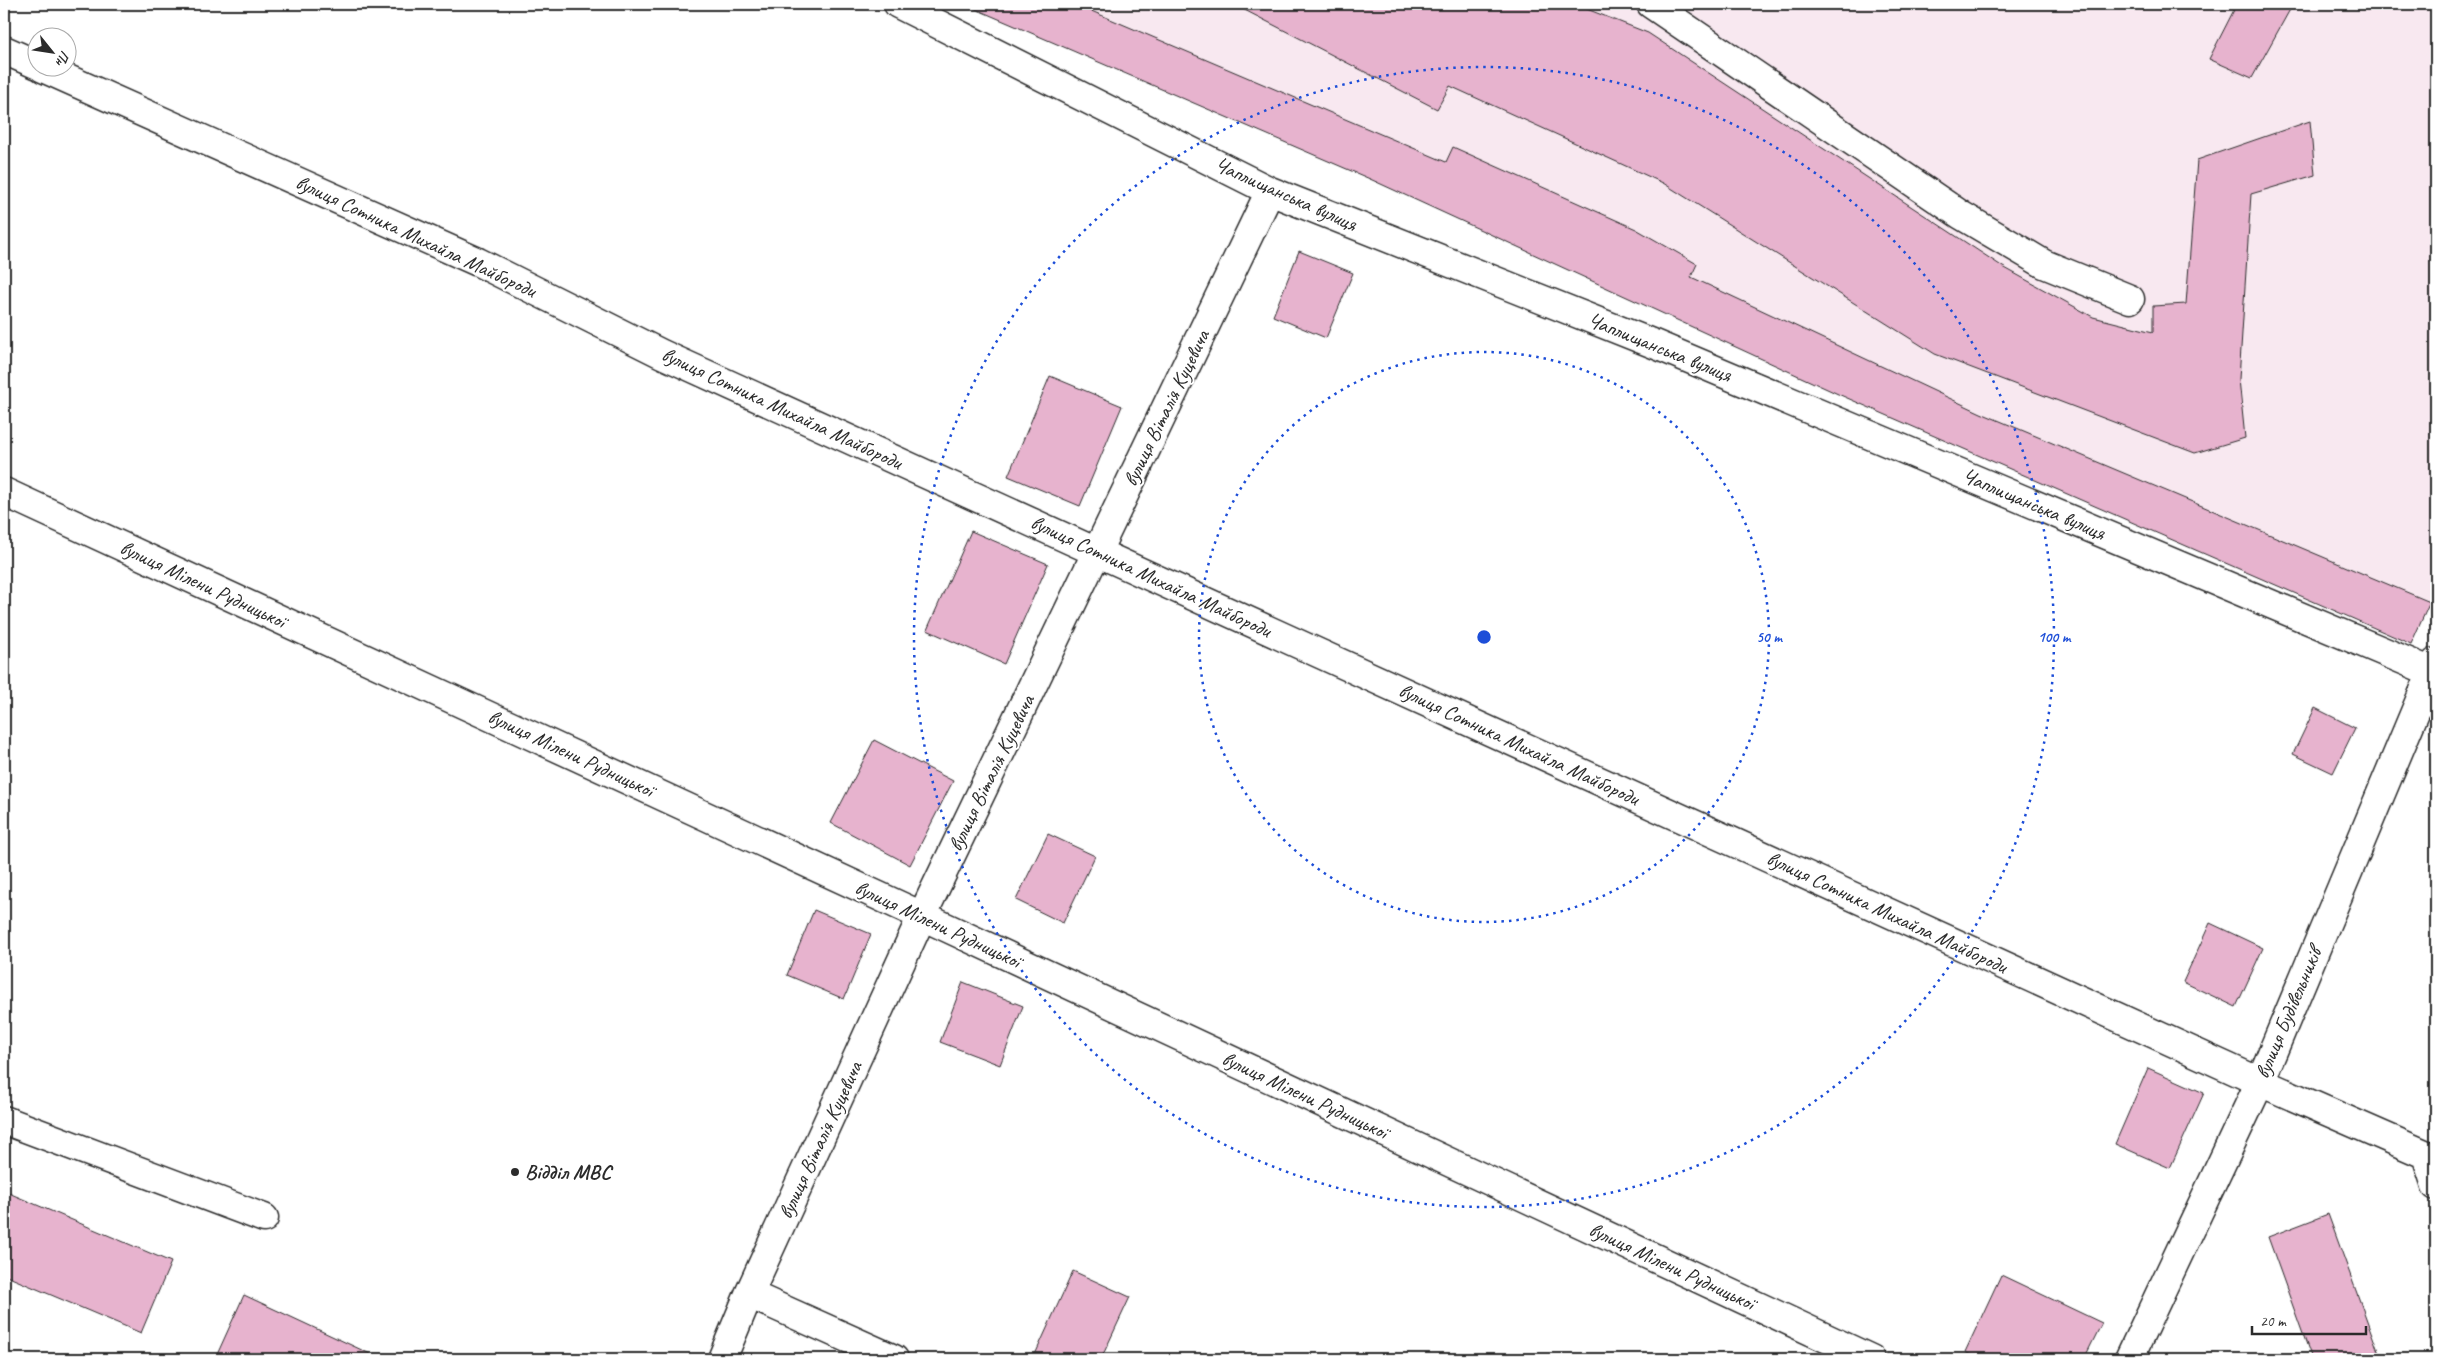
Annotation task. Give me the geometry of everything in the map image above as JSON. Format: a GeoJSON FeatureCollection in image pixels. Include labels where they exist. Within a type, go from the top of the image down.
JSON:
{"type":"FeatureCollection","features":[{"type":"Feature","properties":{"kind":"street","name":"Чаплищанська вулиця"},"geometry":{"type":"LineString","coordinates":[[898,4],[1270,191],[1654,344],[2434,667]]}},
{"type":"Feature","properties":{"kind":"street"},"geometry":{"type":"LineString","coordinates":[[1651,4],[1961,214],[2044,264],[2130,299]]}},
{"type":"Feature","properties":{"kind":"street"},"geometry":{"type":"LineString","coordinates":[[4,50],[28,61]]}},
{"type":"Feature","properties":{"kind":"street","name":"вулиця Сотника Михайла Майбороди"},"geometry":{"type":"LineString","coordinates":[[65,78],[478,262],[662,354],[2260,1082],[2431,1157]]}},
{"type":"Feature","properties":{"kind":"street","name":"вулиця Віталія Куцевича"},"geometry":{"type":"LineString","coordinates":[[722,1359],[749,1294],[922,916],[1270,191]]}},
{"type":"Feature","properties":{"kind":"street","name":"вулиця Мілени Рудницької"},"geometry":{"type":"LineString","coordinates":[[4,492],[922,916],[1871,1359]]}},
{"type":"Feature","properties":{"kind":"street","name":"вулиця Будівельників"},"geometry":{"type":"LineString","coordinates":[[2129,1359],[2260,1082],[2434,667]]}},
{"type":"Feature","properties":{"kind":"street"},"geometry":{"type":"LineString","coordinates":[[4,1120],[264,1218]]}},
{"type":"Feature","properties":{"kind":"street"},"geometry":{"type":"LineString","coordinates":[[2431,1157],[2436,1186]]}},
{"type":"Feature","properties":{"kind":"street"},"geometry":{"type":"LineString","coordinates":[[749,1294],[894,1359]]}},
{"type":"Feature","properties":{"kind":"shaded area"},"geometry":{"type":"Polygon","coordinates":[[[964,4],[2436,4],[2436,588],[2411,644],[1370,179],[964,4]]]}},
{"type":"Feature","properties":{"kind":"building"},"geometry":{"type":"Polygon","coordinates":[[[964,4],[1075,4],[1446,162],[1453,147],[1636,229],[1697,264],[1691,277],[1981,413],[2430,602],[2411,644],[1838,394],[1370,179],[964,4]]]}},
{"type":"Feature","properties":{"kind":"building"},"geometry":{"type":"Polygon","coordinates":[[[1233,4],[1574,4],[1648,33],[2003,267],[2093,317],[2153,332],[2153,306],[2186,304],[2197,160],[2310,121],[2315,175],[2251,194],[2239,379],[2245,438],[2195,453],[1935,354],[1663,183],[1450,86],[1437,109],[1233,4]]]}},
{"type":"Feature","properties":{"kind":"building"},"geometry":{"type":"Polygon","coordinates":[[[2237,4],[2293,4],[2252,78],[2209,59],[2237,4]]]}},
{"type":"Feature","properties":{"kind":"building"},"geometry":{"type":"Polygon","coordinates":[[[1299,251],[1353,273],[1326,338],[1273,316],[1299,251]]]}},
{"type":"Feature","properties":{"kind":"building"},"geometry":{"type":"Polygon","coordinates":[[[1050,376],[1122,406],[1080,506],[1008,476],[1050,376]]]}},
{"type":"Feature","properties":{"kind":"building"},"geometry":{"type":"Polygon","coordinates":[[[971,531],[1048,564],[1004,664],[927,630],[971,531]]]}},
{"type":"Feature","properties":{"kind":"building"},"geometry":{"type":"Polygon","coordinates":[[[2315,708],[2355,728],[2333,773],[2293,754],[2315,708]]]}},
{"type":"Feature","properties":{"kind":"building"},"geometry":{"type":"Polygon","coordinates":[[[874,740],[953,781],[910,865],[831,823],[874,740]]]}},
{"type":"Feature","properties":{"kind":"building"},"geometry":{"type":"Polygon","coordinates":[[[1048,834],[1095,856],[1063,923],[1016,900],[1048,834]]]}},
{"type":"Feature","properties":{"kind":"building"},"geometry":{"type":"Polygon","coordinates":[[[814,910],[871,934],[844,999],[787,975],[814,910]]]}},
{"type":"Feature","properties":{"kind":"building"},"geometry":{"type":"Polygon","coordinates":[[[2210,923],[2263,948],[2236,1007],[2183,982],[2210,923]]]}},
{"type":"Feature","properties":{"kind":"building"},"geometry":{"type":"Polygon","coordinates":[[[963,982],[1023,1006],[1000,1065],[940,1042],[963,982]]]}},
{"type":"Feature","properties":{"kind":"building"},"geometry":{"type":"Polygon","coordinates":[[[2148,1068],[2204,1093],[2170,1168],[2115,1144],[2148,1068]]]}},
{"type":"Feature","properties":{"kind":"building"},"geometry":{"type":"Polygon","coordinates":[[[4,1191],[171,1262],[141,1333],[4,1275],[4,1191]]]}},
{"type":"Feature","properties":{"kind":"building"},"geometry":{"type":"Polygon","coordinates":[[[2328,1214],[2381,1359],[2312,1359],[2268,1237],[2328,1214]]]}},
{"type":"Feature","properties":{"kind":"building"},"geometry":{"type":"Polygon","coordinates":[[[1073,1271],[1130,1297],[1101,1359],[1033,1359],[1073,1271]]]}},
{"type":"Feature","properties":{"kind":"building"},"geometry":{"type":"Polygon","coordinates":[[[2001,1275],[2102,1323],[2084,1359],[1979,1359],[1965,1352],[2001,1275]]]}},
{"type":"Feature","properties":{"kind":"building"},"geometry":{"type":"Polygon","coordinates":[[[244,1295],[381,1359],[215,1359],[244,1295]]]}},
{"type":"Feature","properties":{"kind":"place","name":"Відділ МВС"},"geometry":{"type":"Point","coordinates":[515,1172]}}]}
